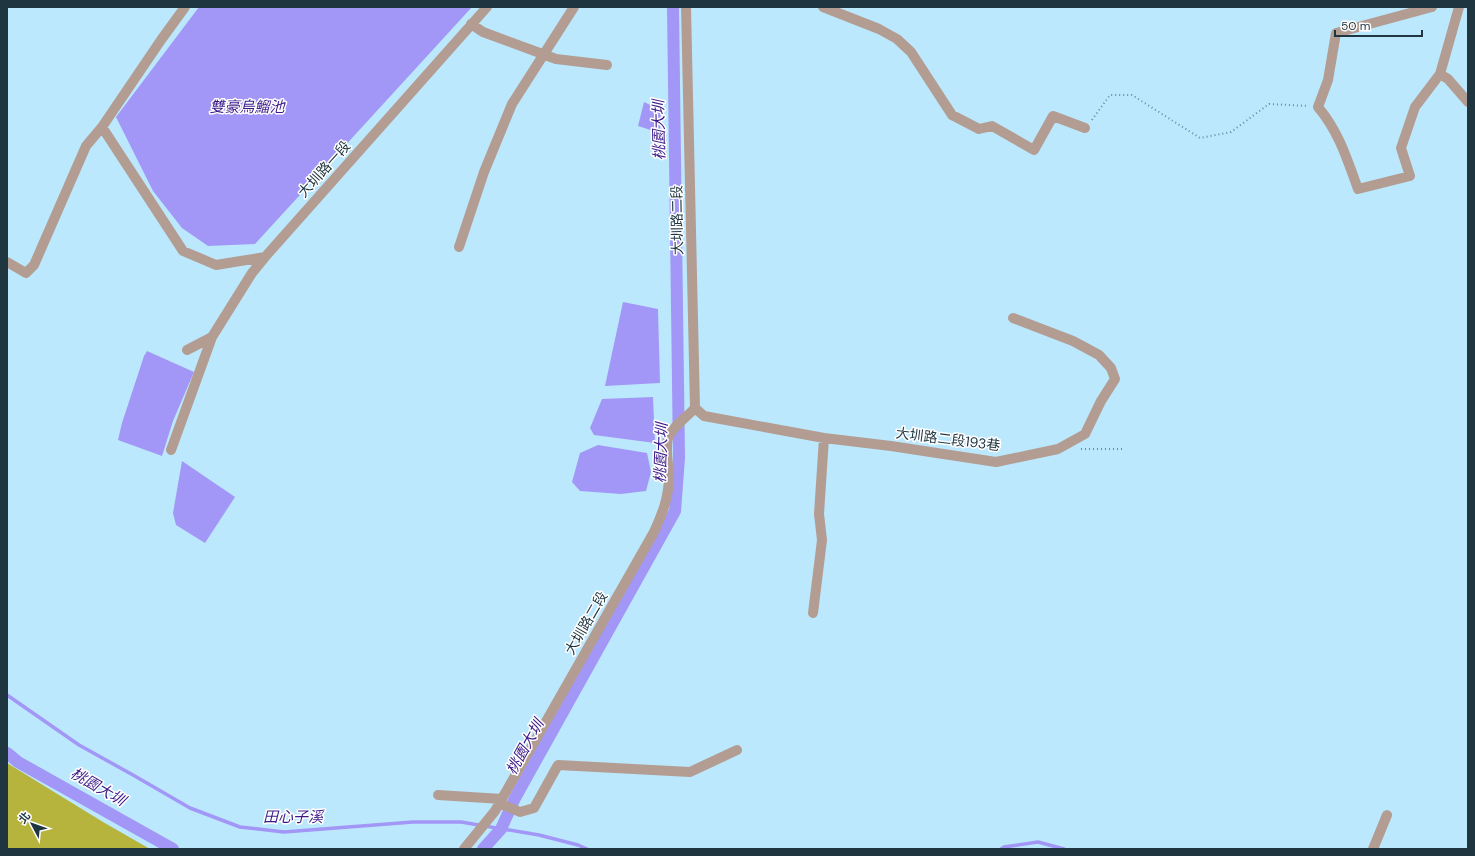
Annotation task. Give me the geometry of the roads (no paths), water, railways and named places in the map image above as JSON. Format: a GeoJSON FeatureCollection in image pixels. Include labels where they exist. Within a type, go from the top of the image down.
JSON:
{"type":"FeatureCollection","features":[{"type":"Feature","properties":{"kind":"street"},"geometry":{"type":"LineString","coordinates":[[7,262],[26,273],[34,265],[86,146],[102,127],[185,7]]}},
{"type":"Feature","properties":{"kind":"street","name":"大圳路一段"},"geometry":{"type":"LineString","coordinates":[[171,450],[212,337],[252,273],[486,7]]}},
{"type":"Feature","properties":{"kind":"street"},"geometry":{"type":"LineString","coordinates":[[459,247],[484,172],[512,104],[574,7]]}},
{"type":"Feature","properties":{"kind":"street","name":"大圳路二段"},"geometry":{"type":"LineString","coordinates":[[464,849],[500,805],[654,532],[665,508],[669,479],[668,440],[674,429],[687,418],[695,408],[686,7]]}},
{"type":"Feature","properties":{"kind":"street"},"geometry":{"type":"LineString","coordinates":[[823,7],[879,29],[897,39],[911,52],[952,115],[979,129],[992,126],[1034,150],[1053,116],[1085,128]]}},
{"type":"Feature","properties":{"kind":"street"},"geometry":{"type":"LineString","coordinates":[[1432,7],[1336,33],[1328,80],[1318,107],[1332,123],[1341,142],[1358,190],[1410,176],[1401,148],[1415,107],[1440,74],[1459,7]]}},
{"type":"Feature","properties":{"kind":"street"},"geometry":{"type":"LineString","coordinates":[[471,24],[483,32],[556,59],[607,65]]}},
{"type":"Feature","properties":{"kind":"street"},"geometry":{"type":"LineString","coordinates":[[1440,74],[1448,79],[1468,102]]}},
{"type":"Feature","properties":{"kind":"street"},"geometry":{"type":"LineString","coordinates":[[102,127],[183,251],[216,264],[265,257]]}},
{"type":"Feature","properties":{"kind":"street","name":"大圳路二段193巷"},"geometry":{"type":"LineString","coordinates":[[695,408],[704,416],[824,438],[891,446],[996,462],[1058,448],[1085,434],[1101,401],[1115,379],[1111,368],[1099,355],[1073,341],[1013,318]]}},
{"type":"Feature","properties":{"kind":"street"},"geometry":{"type":"LineString","coordinates":[[187,350],[212,337]]}},
{"type":"Feature","properties":{"kind":"street"},"geometry":{"type":"LineString","coordinates":[[813,613],[822,540],[819,514],[824,438]]}},
{"type":"Feature","properties":{"kind":"street"},"geometry":{"type":"LineString","coordinates":[[438,795],[500,805],[520,812],[534,808],[558,765],[690,772],[737,750]]}},
{"type":"Feature","properties":{"kind":"street"},"geometry":{"type":"LineString","coordinates":[[1373,849],[1387,815]]}},
{"type":"Feature","properties":{"kind":"water","name":"雙豪烏鰡池"},"geometry":{"type":"Polygon","coordinates":[[[199,7],[472,7],[255,244],[208,246],[182,228],[153,191],[116,117],[199,7]]]}},
{"type":"Feature","properties":{"kind":"water"},"geometry":{"type":"Polygon","coordinates":[[[644,102],[661,110],[660,133],[638,126],[644,102]]]}},
{"type":"Feature","properties":{"kind":"water"},"geometry":{"type":"Polygon","coordinates":[[[623,302],[658,309],[660,383],[605,386],[623,302]]]}},
{"type":"Feature","properties":{"kind":"water"},"geometry":{"type":"Polygon","coordinates":[[[147,351],[194,372],[173,421],[162,456],[118,440],[122,423],[147,351]]]}},
{"type":"Feature","properties":{"kind":"water"},"geometry":{"type":"Polygon","coordinates":[[[653,397],[655,443],[594,435],[590,428],[602,399],[653,397]]]}},
{"type":"Feature","properties":{"kind":"water"},"geometry":{"type":"Polygon","coordinates":[[[598,445],[647,453],[651,472],[646,491],[621,494],[580,491],[572,482],[580,453],[598,445]]]}},
{"type":"Feature","properties":{"kind":"water"},"geometry":{"type":"Polygon","coordinates":[[[182,461],[235,497],[205,543],[176,525],[173,513],[182,461]]]}},
{"type":"Feature","properties":{"kind":"waterway","name":"桃園大圳"},"geometry":{"type":"LineString","coordinates":[[483,849],[501,829],[515,798],[675,511],[679,458],[673,7]]}},
{"type":"Feature","properties":{"kind":"waterway","name":"田心子溪"},"geometry":{"type":"LineString","coordinates":[[7,695],[79,745],[190,808],[240,827],[284,832],[413,822],[461,822],[539,835],[578,845],[587,849]]}},
{"type":"Feature","properties":{"kind":"waterway","name":"桃園大圳"},"geometry":{"type":"LineString","coordinates":[[7,753],[18,762],[173,849]]}},
{"type":"Feature","properties":{"kind":"waterway","name":"田心子溪"},"geometry":{"type":"LineString","coordinates":[[1001,849],[1004,847],[1038,842],[1064,849]]}}]}
